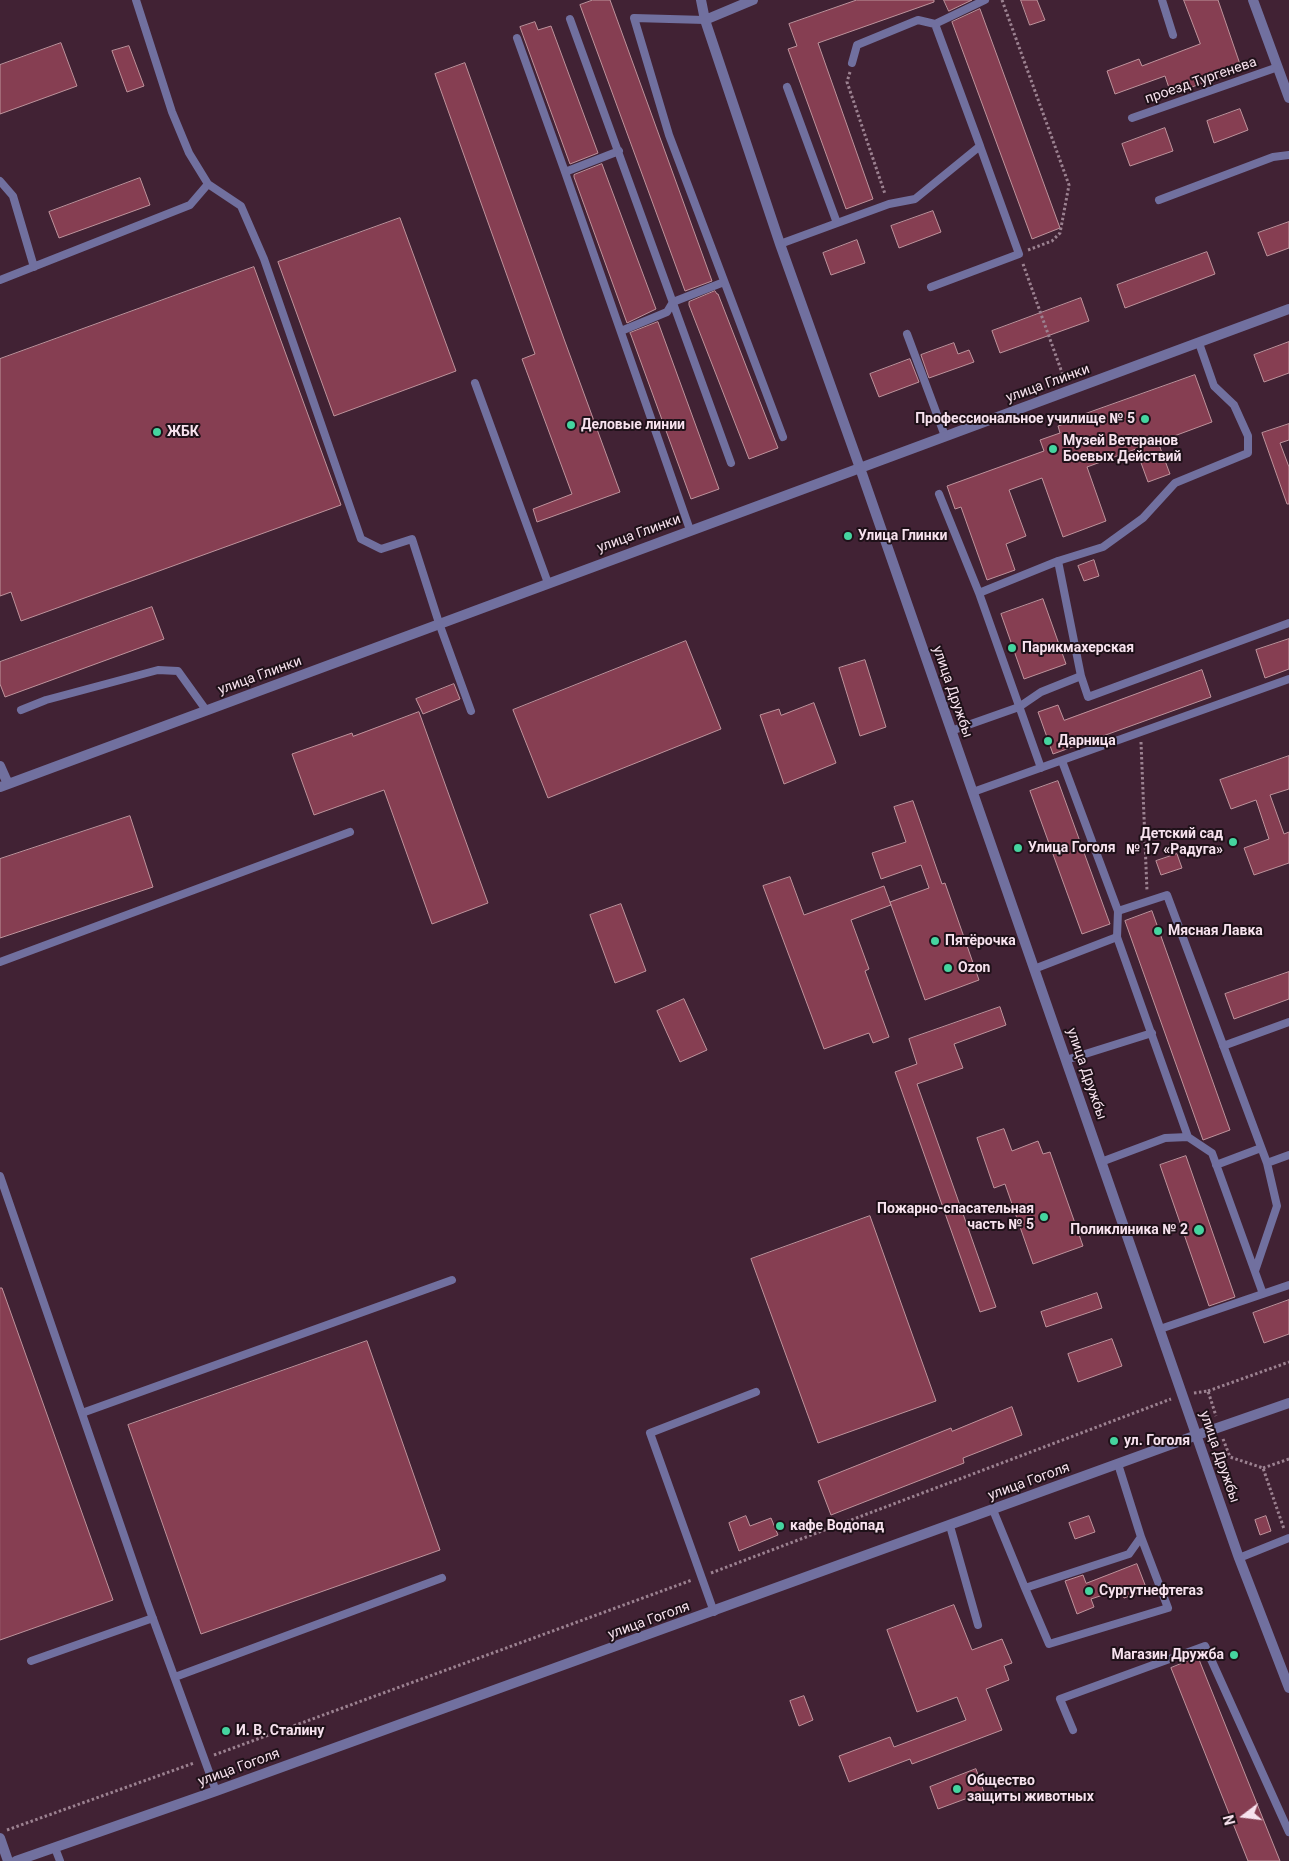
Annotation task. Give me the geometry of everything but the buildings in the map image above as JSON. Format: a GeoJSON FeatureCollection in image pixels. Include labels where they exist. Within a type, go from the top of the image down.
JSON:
{"type":"FeatureCollection","features":[{"type":"Feature","properties":{"kind":"street","name":"улица Дружбы"},"geometry":{"type":"LineString","coordinates":[[701,0],[705,20],[780,244],[1198,1435],[1239,1558],[1289,1688]]}},
{"type":"Feature","properties":{"kind":"street"},"geometry":{"type":"LineString","coordinates":[[705,20],[753,0]]}},
{"type":"Feature","properties":{"kind":"street"},"geometry":{"type":"LineString","coordinates":[[1253,0],[1289,98]]}},
{"type":"Feature","properties":{"kind":"street","name":"улица Глинки"},"geometry":{"type":"LineString","coordinates":[[4,785],[1289,309]]}},
{"type":"Feature","properties":{"kind":"street"},"geometry":{"type":"LineString","coordinates":[[0,766],[4,785]]}},
{"type":"Feature","properties":{"kind":"street","name":"улица Гоголя"},"geometry":{"type":"LineString","coordinates":[[16,1861],[714,1612],[1289,1403]]}},
{"type":"Feature","properties":{"kind":"street"},"geometry":{"type":"LineString","coordinates":[[0,1838],[8,1861]]}},
{"type":"Feature","properties":{"kind":"lane"},"geometry":{"type":"LineString","coordinates":[[136,0],[172,112],[189,152],[208,184],[241,206],[264,259],[362,539],[381,549],[412,539],[439,624],[471,711]]}},
{"type":"Feature","properties":{"kind":"lane"},"geometry":{"type":"LineString","coordinates":[[852,63],[857,45],[918,20],[935,24],[985,0]]}},
{"type":"Feature","properties":{"kind":"lane"},"geometry":{"type":"LineString","coordinates":[[1162,0],[1173,35]]}},
{"type":"Feature","properties":{"kind":"lane"},"geometry":{"type":"LineString","coordinates":[[705,20],[634,18],[669,135],[783,437]]}},
{"type":"Feature","properties":{"kind":"lane"},"geometry":{"type":"LineString","coordinates":[[570,19],[731,463]]}},
{"type":"Feature","properties":{"kind":"lane"},"geometry":{"type":"LineString","coordinates":[[932,287],[1019,254],[935,24]]}},
{"type":"Feature","properties":{"kind":"lane"},"geometry":{"type":"LineString","coordinates":[[517,38],[690,530]]}},
{"type":"Feature","properties":{"kind":"lane","name":"проезд Тургенева"},"geometry":{"type":"LineString","coordinates":[[1132,118],[1278,67]]}},
{"type":"Feature","properties":{"kind":"lane"},"geometry":{"type":"LineString","coordinates":[[787,87],[837,223]]}},
{"type":"Feature","properties":{"kind":"lane"},"geometry":{"type":"LineString","coordinates":[[780,244],[889,204],[915,199],[980,146]]}},
{"type":"Feature","properties":{"kind":"lane"},"geometry":{"type":"LineString","coordinates":[[565,172],[619,151]]}},
{"type":"Feature","properties":{"kind":"lane"},"geometry":{"type":"LineString","coordinates":[[1159,200],[1273,157],[1289,155]]}},
{"type":"Feature","properties":{"kind":"lane"},"geometry":{"type":"LineString","coordinates":[[0,181],[13,196],[34,266]]}},
{"type":"Feature","properties":{"kind":"lane"},"geometry":{"type":"LineString","coordinates":[[0,280],[190,205],[208,184]]}},
{"type":"Feature","properties":{"kind":"lane"},"geometry":{"type":"LineString","coordinates":[[620,331],[667,312],[674,302],[724,282]]}},
{"type":"Feature","properties":{"kind":"lane"},"geometry":{"type":"LineString","coordinates":[[907,334],[945,436]]}},
{"type":"Feature","properties":{"kind":"lane"},"geometry":{"type":"LineString","coordinates":[[980,593],[1058,561],[1103,547],[1143,518],[1175,483],[1248,454],[1248,436],[1234,405],[1214,386],[1199,343]]}},
{"type":"Feature","properties":{"kind":"lane"},"geometry":{"type":"LineString","coordinates":[[475,383],[548,583]]}},
{"type":"Feature","properties":{"kind":"lane"},"geometry":{"type":"LineString","coordinates":[[940,494],[980,593],[1018,707],[1041,768]]}},
{"type":"Feature","properties":{"kind":"lane"},"geometry":{"type":"LineString","coordinates":[[1058,561],[1081,676],[1088,697],[1289,623]]}},
{"type":"Feature","properties":{"kind":"lane"},"geometry":{"type":"LineString","coordinates":[[21,710],[46,700],[158,670],[178,671],[206,710]]}},
{"type":"Feature","properties":{"kind":"lane"},"geometry":{"type":"LineString","coordinates":[[951,731],[1018,707],[1041,692],[1081,676]]}},
{"type":"Feature","properties":{"kind":"lane"},"geometry":{"type":"LineString","coordinates":[[973,792],[1289,679]]}},
{"type":"Feature","properties":{"kind":"lane"},"geometry":{"type":"LineString","coordinates":[[1062,761],[1118,912],[1117,937],[1188,1137]]}},
{"type":"Feature","properties":{"kind":"lane"},"geometry":{"type":"LineString","coordinates":[[0,962],[350,832]]}},
{"type":"Feature","properties":{"kind":"lane"},"geometry":{"type":"LineString","coordinates":[[1118,912],[1167,894],[1267,1163],[1277,1206],[1255,1271]]}},
{"type":"Feature","properties":{"kind":"lane"},"geometry":{"type":"LineString","coordinates":[[1034,968],[1117,937]]}},
{"type":"Feature","properties":{"kind":"lane"},"geometry":{"type":"LineString","coordinates":[[1223,1046],[1289,1022]]}},
{"type":"Feature","properties":{"kind":"lane"},"geometry":{"type":"LineString","coordinates":[[1066,1060],[1152,1033]]}},
{"type":"Feature","properties":{"kind":"lane"},"geometry":{"type":"LineString","coordinates":[[1101,1162],[1165,1138],[1188,1137],[1212,1153],[1263,1294]]}},
{"type":"Feature","properties":{"kind":"lane"},"geometry":{"type":"LineString","coordinates":[[1216,1165],[1261,1148]]}},
{"type":"Feature","properties":{"kind":"lane"},"geometry":{"type":"LineString","coordinates":[[1267,1163],[1289,1155]]}},
{"type":"Feature","properties":{"kind":"lane"},"geometry":{"type":"LineString","coordinates":[[0,1176],[153,1618],[216,1791]]}},
{"type":"Feature","properties":{"kind":"lane"},"geometry":{"type":"LineString","coordinates":[[82,1413],[452,1280]]}},
{"type":"Feature","properties":{"kind":"lane"},"geometry":{"type":"LineString","coordinates":[[1160,1330],[1289,1285]]}},
{"type":"Feature","properties":{"kind":"lane"},"geometry":{"type":"LineString","coordinates":[[714,1612],[650,1434],[756,1392]]}},
{"type":"Feature","properties":{"kind":"lane"},"geometry":{"type":"LineString","coordinates":[[993,1510],[1048,1644],[1168,1608],[1141,1537],[1118,1464]]}},
{"type":"Feature","properties":{"kind":"lane"},"geometry":{"type":"LineString","coordinates":[[950,1526],[978,1625]]}},
{"type":"Feature","properties":{"kind":"lane"},"geometry":{"type":"LineString","coordinates":[[1025,1588],[1129,1554],[1141,1537]]}},
{"type":"Feature","properties":{"kind":"lane"},"geometry":{"type":"LineString","coordinates":[[1239,1558],[1288,1538]]}},
{"type":"Feature","properties":{"kind":"lane"},"geometry":{"type":"LineString","coordinates":[[174,1677],[442,1578]]}},
{"type":"Feature","properties":{"kind":"lane"},"geometry":{"type":"LineString","coordinates":[[31,1661],[153,1618]]}},
{"type":"Feature","properties":{"kind":"lane"},"geometry":{"type":"LineString","coordinates":[[1073,1730],[1060,1699],[1205,1646],[1289,1832]]}},
{"type":"Feature","properties":{"kind":"lane"},"geometry":{"type":"LineString","coordinates":[[55,1848],[60,1861]]}},
{"type":"Feature","properties":{"kind":"path"},"geometry":{"type":"LineString","coordinates":[[1002,0],[1069,185],[1060,233],[1052,240],[1019,254],[1068,391]]}},
{"type":"Feature","properties":{"kind":"path"},"geometry":{"type":"LineString","coordinates":[[852,63],[847,82],[889,204]]}},
{"type":"Feature","properties":{"kind":"path"},"geometry":{"type":"LineString","coordinates":[[1141,732],[1147,901]]}},
{"type":"Feature","properties":{"kind":"path"},"geometry":{"type":"LineString","coordinates":[[0,1833],[702,1576],[1183,1395],[1208,1391],[1289,1362]]}},
{"type":"Feature","properties":{"kind":"path"},"geometry":{"type":"LineString","coordinates":[[1208,1391],[1230,1457],[1263,1468],[1289,1459]]}},
{"type":"Feature","properties":{"kind":"path"},"geometry":{"type":"LineString","coordinates":[[1263,1468],[1288,1538]]}},
{"type":"Feature","properties":{"kind":"place","name":"Профессиональное училище № 5"},"geometry":{"type":"Point","coordinates":[1145,419]}},
{"type":"Feature","properties":{"kind":"place","name":"Деловые линии"},"geometry":{"type":"Point","coordinates":[571,425]}},
{"type":"Feature","properties":{"kind":"place","name":"ЖБК"},"geometry":{"type":"Point","coordinates":[157,432]}},
{"type":"Feature","properties":{"kind":"place","name":"Музей Ветеранов Боевых Действий"},"geometry":{"type":"Point","coordinates":[1053,449]}},
{"type":"Feature","properties":{"kind":"place","name":"Улица Глинки"},"geometry":{"type":"Point","coordinates":[848,536]}},
{"type":"Feature","properties":{"kind":"place","name":"Парикмахерская"},"geometry":{"type":"Point","coordinates":[1012,648]}},
{"type":"Feature","properties":{"kind":"place","name":"Дарница"},"geometry":{"type":"Point","coordinates":[1048,741]}},
{"type":"Feature","properties":{"kind":"place","name":"Детский сад № 17 «Радуга»"},"geometry":{"type":"Point","coordinates":[1233,842]}},
{"type":"Feature","properties":{"kind":"place","name":"Улица Гоголя"},"geometry":{"type":"Point","coordinates":[1018,848]}},
{"type":"Feature","properties":{"kind":"place","name":"Мясная Лавка"},"geometry":{"type":"Point","coordinates":[1158,931]}},
{"type":"Feature","properties":{"kind":"place","name":"Пятёрочка"},"geometry":{"type":"Point","coordinates":[935,941]}},
{"type":"Feature","properties":{"kind":"place","name":"Ozon"},"geometry":{"type":"Point","coordinates":[948,968]}},
{"type":"Feature","properties":{"kind":"place","name":"Пожарно-спасательная часть № 5"},"geometry":{"type":"Point","coordinates":[1044,1217]}},
{"type":"Feature","properties":{"kind":"place","name":"Поликлиника № 2"},"geometry":{"type":"Point","coordinates":[1199,1230]}},
{"type":"Feature","properties":{"kind":"place","name":"ул. Гоголя"},"geometry":{"type":"Point","coordinates":[1114,1441]}},
{"type":"Feature","properties":{"kind":"place","name":"кафе Водопад"},"geometry":{"type":"Point","coordinates":[780,1526]}},
{"type":"Feature","properties":{"kind":"place","name":"Сургутнефтегаз"},"geometry":{"type":"Point","coordinates":[1089,1591]}},
{"type":"Feature","properties":{"kind":"place","name":"Магазин Дружба"},"geometry":{"type":"Point","coordinates":[1234,1655]}},
{"type":"Feature","properties":{"kind":"place","name":"И. В. Сталину"},"geometry":{"type":"Point","coordinates":[226,1731]}},
{"type":"Feature","properties":{"kind":"place","name":"Общество защиты животных"},"geometry":{"type":"Point","coordinates":[957,1789]}}]}
